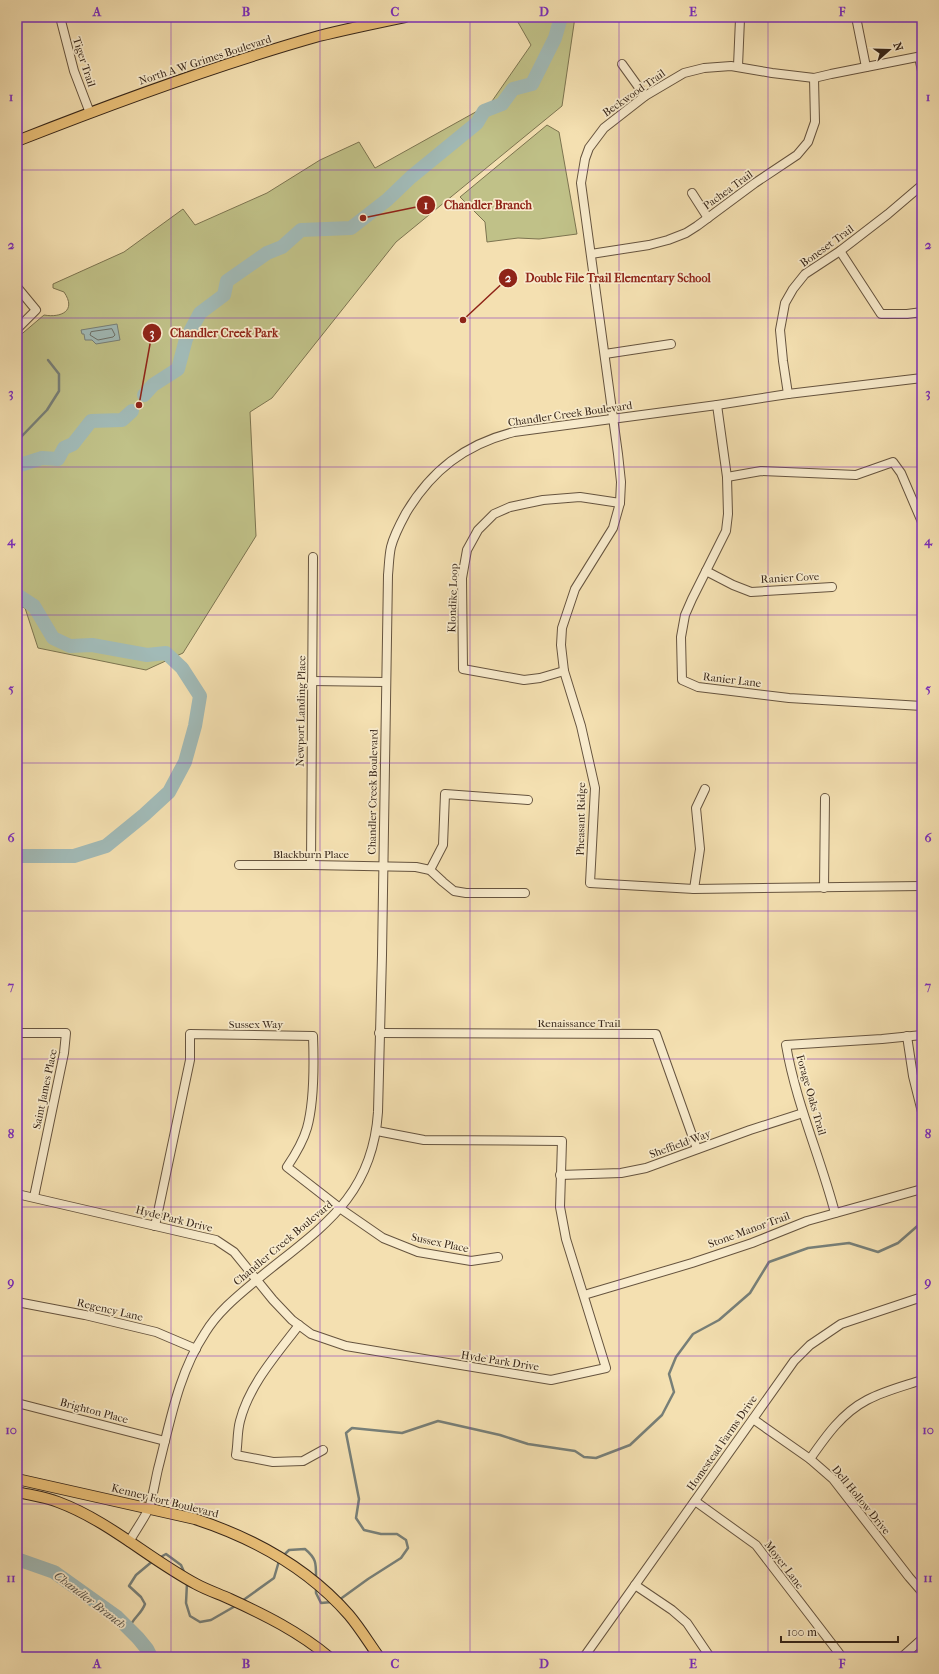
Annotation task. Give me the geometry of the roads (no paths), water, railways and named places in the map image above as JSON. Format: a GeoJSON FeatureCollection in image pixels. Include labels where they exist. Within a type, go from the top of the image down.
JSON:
{"type":"FeatureCollection","features":[{"type":"Feature","properties":{"kind":"main road","name":"North A W Grimes Boulevard"},"geometry":{"type":"LineString","coordinates":[[17,142],[90,112],[211,69],[319,36],[405,17]]}},
{"type":"Feature","properties":{"kind":"main road","name":"Kenney Fort Boulevard"},"geometry":{"type":"LineString","coordinates":[[17,1479],[195,1519],[220,1527],[262,1547],[288,1562],[307,1576],[327,1594],[353,1621],[379,1657]]}},
{"type":"Feature","properties":{"kind":"main road"},"geometry":{"type":"LineString","coordinates":[[17,1492],[58,1501],[107,1526],[132,1544],[196,1584],[268,1618],[314,1645],[329,1657]]}},
{"type":"Feature","properties":{"kind":"street","name":"Tiger Trail"},"geometry":{"type":"LineString","coordinates":[[60,17],[74,71],[90,112]]}},
{"type":"Feature","properties":{"kind":"street"},"geometry":{"type":"LineString","coordinates":[[856,17],[866,67]]}},
{"type":"Feature","properties":{"kind":"street"},"geometry":{"type":"LineString","coordinates":[[738,66],[740,19]]}},
{"type":"Feature","properties":{"kind":"street"},"geometry":{"type":"LineString","coordinates":[[921,57],[922,71]]}},
{"type":"Feature","properties":{"kind":"street","name":"Beckwood Trail"},"geometry":{"type":"LineString","coordinates":[[612,418],[605,354],[581,183],[585,159],[589,148],[604,128],[645,96],[672,79],[691,71],[717,66],[738,66],[772,73],[814,78],[921,57]]}},
{"type":"Feature","properties":{"kind":"street"},"geometry":{"type":"LineString","coordinates":[[622,64],[645,96]]}},
{"type":"Feature","properties":{"kind":"street","name":"Pachea Trail"},"geometry":{"type":"LineString","coordinates":[[590,254],[649,245],[686,233],[797,155],[804,147],[812,132],[815,122],[814,78]]}},
{"type":"Feature","properties":{"kind":"street","name":"Boneset Trail"},"geometry":{"type":"LineString","coordinates":[[788,394],[782,361],[780,330],[785,303],[793,289],[805,274],[840,251],[888,214],[922,185]]}},
{"type":"Feature","properties":{"kind":"street"},"geometry":{"type":"LineString","coordinates":[[692,193],[708,218]]}},
{"type":"Feature","properties":{"kind":"street"},"geometry":{"type":"LineString","coordinates":[[840,251],[881,314],[907,314],[922,312]]}},
{"type":"Feature","properties":{"kind":"street"},"geometry":{"type":"LineString","coordinates":[[17,287],[36,310],[17,329]]}},
{"type":"Feature","properties":{"kind":"street"},"geometry":{"type":"LineString","coordinates":[[605,354],[671,344]]}},
{"type":"Feature","properties":{"kind":"street","name":"Chandler Creek Boulevard"},"geometry":{"type":"LineString","coordinates":[[132,1544],[149,1508],[178,1390],[186,1368],[214,1319],[224,1308],[317,1231],[341,1209],[354,1191],[374,1146],[377,1131],[388,575],[391,546],[405,515],[429,480],[459,455],[498,436],[525,430],[612,418],[717,405],[788,394],[922,378]]}},
{"type":"Feature","properties":{"kind":"street","name":"Ranier Lane"},"geometry":{"type":"LineString","coordinates":[[717,405],[728,477],[728,514],[726,530],[685,615],[681,637],[682,680],[698,687],[789,698],[922,706]]}},
{"type":"Feature","properties":{"kind":"street","name":"Pheasant Ridge"},"geometry":{"type":"LineString","coordinates":[[612,418],[621,482],[620,503],[613,528],[575,589],[562,628],[561,645],[564,671],[582,732],[595,788],[590,883],[694,889],[922,886]]}},
{"type":"Feature","properties":{"kind":"street"},"geometry":{"type":"LineString","coordinates":[[728,477],[761,471],[856,475],[893,462],[900,473],[922,522]]}},
{"type":"Feature","properties":{"kind":"street","name":"Klondike Loop"},"geometry":{"type":"LineString","coordinates":[[564,671],[540,678],[524,680],[463,669],[462,578],[467,550],[478,530],[494,514],[510,507],[543,500],[580,497],[620,503]]}},
{"type":"Feature","properties":{"kind":"street","name":"Newport Landing Place"},"geometry":{"type":"LineString","coordinates":[[311,865],[313,557]]}},
{"type":"Feature","properties":{"kind":"street","name":"Ranier Cove"},"geometry":{"type":"LineString","coordinates":[[706,571],[751,592],[832,587]]}},
{"type":"Feature","properties":{"kind":"street"},"geometry":{"type":"LineString","coordinates":[[312,681],[386,682]]}},
{"type":"Feature","properties":{"kind":"street"},"geometry":{"type":"LineString","coordinates":[[694,889],[700,849],[696,808],[705,789]]}},
{"type":"Feature","properties":{"kind":"street"},"geometry":{"type":"LineString","coordinates":[[525,893],[466,894],[454,891],[430,870],[443,845],[445,794],[528,800]]}},
{"type":"Feature","properties":{"kind":"street"},"geometry":{"type":"LineString","coordinates":[[824,888],[825,798]]}},
{"type":"Feature","properties":{"kind":"street","name":"Blackburn Place"},"geometry":{"type":"LineString","coordinates":[[239,865],[383,866],[416,867],[430,870]]}},
{"type":"Feature","properties":{"kind":"street","name":"Saint James Place"},"geometry":{"type":"LineString","coordinates":[[17,1033],[66,1033],[64,1053],[34,1197]]}},
{"type":"Feature","properties":{"kind":"street","name":"Renaissance Trail"},"geometry":{"type":"LineString","coordinates":[[379,1033],[656,1034],[698,1149]]}},
{"type":"Feature","properties":{"kind":"street","name":"Sussex Way"},"geometry":{"type":"LineString","coordinates":[[155,1226],[190,1060],[190,1034],[313,1036],[310,1109],[307,1129],[287,1167],[341,1209]]}},
{"type":"Feature","properties":{"kind":"street","name":"Forage Oaks Trail"},"geometry":{"type":"LineString","coordinates":[[835,1213],[825,1177],[791,1073],[786,1045],[922,1035]]}},
{"type":"Feature","properties":{"kind":"street"},"geometry":{"type":"LineString","coordinates":[[907,1036],[913,1076],[922,1112]]}},
{"type":"Feature","properties":{"kind":"street","name":"Sheffield Way"},"geometry":{"type":"LineString","coordinates":[[560,1175],[632,1172],[803,1113]]}},
{"type":"Feature","properties":{"kind":"street","name":"Hyde Park Drive"},"geometry":{"type":"LineString","coordinates":[[17,1194],[216,1240],[234,1252],[258,1279],[273,1300],[292,1320],[312,1334],[346,1346],[551,1380],[606,1368],[566,1239],[560,1207],[562,1141],[424,1140],[377,1131]]}},
{"type":"Feature","properties":{"kind":"street","name":"Stone Manor Trail"},"geometry":{"type":"LineString","coordinates":[[584,1295],[692,1263],[759,1240],[807,1221],[922,1189]]}},
{"type":"Feature","properties":{"kind":"street","name":"Sussex Place"},"geometry":{"type":"LineString","coordinates":[[341,1209],[383,1238],[418,1252],[471,1261],[498,1257]]}},
{"type":"Feature","properties":{"kind":"street","name":"Homestead Farms Drive"},"geometry":{"type":"LineString","coordinates":[[584,1657],[794,1361],[820,1337],[841,1324],[855,1318],[922,1297]]}},
{"type":"Feature","properties":{"kind":"street","name":"Regency Lane"},"geometry":{"type":"LineString","coordinates":[[17,1302],[85,1315],[156,1332],[196,1349]]}},
{"type":"Feature","properties":{"kind":"street"},"geometry":{"type":"LineString","coordinates":[[299,1325],[273,1358],[251,1392],[240,1422],[236,1455],[272,1462],[303,1461],[323,1450]]}},
{"type":"Feature","properties":{"kind":"street"},"geometry":{"type":"LineString","coordinates":[[810,1459],[835,1426],[851,1410],[868,1399],[922,1380]]}},
{"type":"Feature","properties":{"kind":"street","name":"Brighton Place"},"geometry":{"type":"LineString","coordinates":[[17,1403],[165,1442]]}},
{"type":"Feature","properties":{"kind":"street","name":"Dell Hollow Drive"},"geometry":{"type":"LineString","coordinates":[[753,1419],[810,1459],[841,1488],[922,1592]]}},
{"type":"Feature","properties":{"kind":"street","name":"Moyer Lane"},"geometry":{"type":"LineString","coordinates":[[695,1501],[756,1545],[842,1657]]}},
{"type":"Feature","properties":{"kind":"street"},"geometry":{"type":"LineString","coordinates":[[635,1585],[672,1610],[687,1623],[710,1657]]}},
{"type":"Feature","properties":{"kind":"street"},"geometry":{"type":"LineString","coordinates":[[902,1657],[922,1639]]}},
{"type":"Feature","properties":{"kind":"water"},"geometry":{"type":"Polygon","coordinates":[[[117,324],[120,340],[96,344],[92,340],[85,340],[84,334],[82,334],[81,330],[117,324]]]}},
{"type":"Feature","properties":{"kind":"waterway","name":"Chandler Branch"},"geometry":{"type":"LineString","coordinates":[[144,395],[153,385],[178,369],[186,339],[200,313],[224,295],[227,281],[267,253],[282,247],[301,230],[351,228],[387,200],[411,177],[477,123],[484,111],[502,104],[513,89],[532,84],[555,38],[561,17]]}},
{"type":"Feature","properties":{"kind":"waterway"},"geometry":{"type":"LineString","coordinates":[[17,448],[21,437],[47,410],[59,391],[59,374],[48,360]]}},
{"type":"Feature","properties":{"kind":"waterway","name":"Chandler Branch"},"geometry":{"type":"LineString","coordinates":[[17,466],[42,458],[58,459],[64,448],[73,444],[91,421],[122,420],[132,411]]}},
{"type":"Feature","properties":{"kind":"waterway","name":"Chandler Branch"},"geometry":{"type":"LineString","coordinates":[[17,595],[34,606],[53,638],[70,646],[92,645],[147,655],[166,653],[182,668],[200,696],[195,726],[185,762],[169,792],[144,815],[106,846],[74,856],[17,856]]}},
{"type":"Feature","properties":{"kind":"waterway"},"geometry":{"type":"LineString","coordinates":[[339,1600],[401,1558],[408,1548],[406,1540],[397,1534],[381,1534],[364,1530],[356,1518],[359,1499],[346,1433],[352,1428],[402,1433],[438,1421],[500,1435],[528,1444],[575,1451],[584,1457],[596,1458],[630,1445],[662,1415],[674,1392],[669,1374],[676,1357],[693,1334],[719,1320],[750,1293],[769,1262],[808,1248],[849,1243],[878,1252],[898,1243],[922,1222]]}},
{"type":"Feature","properties":{"kind":"waterway"},"geometry":{"type":"LineString","coordinates":[[282,1557],[289,1550],[305,1549],[314,1559],[316,1579]]}},
{"type":"Feature","properties":{"kind":"waterway"},"geometry":{"type":"LineString","coordinates":[[159,1558],[166,1554],[181,1565],[185,1574]]}},
{"type":"Feature","properties":{"kind":"waterway","name":"Chandler Branch"},"geometry":{"type":"LineString","coordinates":[[17,1559],[54,1572],[117,1617],[138,1638],[147,1649],[151,1657]]}},
{"type":"Feature","properties":{"kind":"waterway"},"geometry":{"type":"LineString","coordinates":[[129,1629],[145,1604],[141,1597],[129,1586],[136,1575],[154,1560]]}},
{"type":"Feature","properties":{"kind":"waterway"},"geometry":{"type":"LineString","coordinates":[[242,1601],[274,1578],[279,1561]]}},
{"type":"Feature","properties":{"kind":"waterway"},"geometry":{"type":"LineString","coordinates":[[187,1583],[186,1603],[190,1616],[200,1622],[211,1620],[237,1605]]}},
{"type":"Feature","properties":{"kind":"waterway"},"geometry":{"type":"LineString","coordinates":[[316,1588],[316,1593],[321,1603],[332,1602]]}},
{"type":"Feature","properties":{"kind":"place","name":"Chandler Branch"},"geometry":{"type":"Point","coordinates":[363,218]}},
{"type":"Feature","properties":{"kind":"place","name":"Double File Trail Elementary School"},"geometry":{"type":"Point","coordinates":[463,320]}},
{"type":"Feature","properties":{"kind":"place","name":"Chandler Creek Park"},"geometry":{"type":"Point","coordinates":[139,405]}}]}
